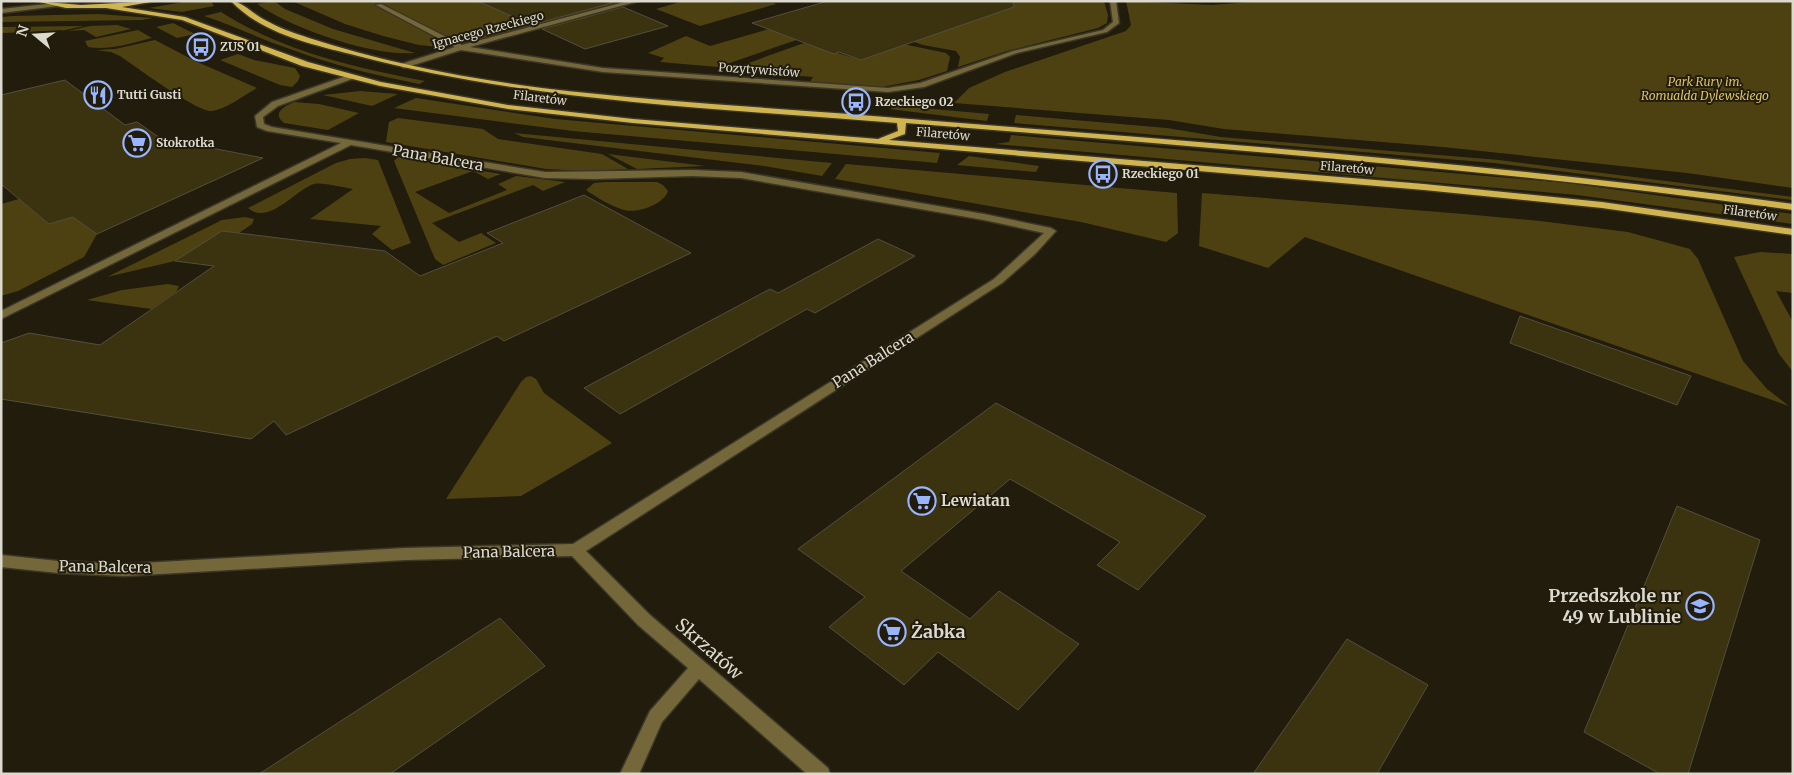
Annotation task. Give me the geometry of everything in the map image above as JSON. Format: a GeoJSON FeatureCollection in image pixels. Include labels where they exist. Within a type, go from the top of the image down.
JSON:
{"type":"FeatureCollection","features":[{"type":"Feature","properties":{"kind":"main road"},"geometry":{"type":"LineString","coordinates":[[38,1],[56,5],[102,6],[153,1]]}},
{"type":"Feature","properties":{"kind":"main road","name":"Filaretów"},"geometry":{"type":"LineString","coordinates":[[234,1],[251,15],[287,32],[354,54],[486,82],[585,94],[1505,171],[1650,187],[1793,207]]}},
{"type":"Feature","properties":{"kind":"main road","name":"Filaretów"},"geometry":{"type":"LineString","coordinates":[[102,6],[183,18],[305,64],[349,77],[417,92],[552,112],[1424,187],[1611,206],[1793,232]]}},
{"type":"Feature","properties":{"kind":"main road"},"geometry":{"type":"LineString","coordinates":[[874,140],[902,132],[900,120]]}},
{"type":"Feature","properties":{"kind":"street","name":"Ignacego Rzeckiego"},"geometry":{"type":"LineString","coordinates":[[404,66],[462,48],[636,1]]}},
{"type":"Feature","properties":{"kind":"street","name":"Pozytywistów"},"geometry":{"type":"LineString","coordinates":[[379,5],[462,48],[500,56],[603,70],[899,90],[929,84],[1035,46],[1105,31],[1116,23],[1113,1]]}},
{"type":"Feature","properties":{"kind":"street"},"geometry":{"type":"LineString","coordinates":[[1,11],[56,5]]}},
{"type":"Feature","properties":{"kind":"street","name":"Pana Balcera"},"geometry":{"type":"LineString","coordinates":[[1,560],[58,567],[125,570],[405,554],[576,550],[998,281],[1031,252],[1051,231],[984,217],[740,175],[715,173],[589,176],[545,175],[270,129],[260,125],[259,116],[275,104],[349,77]]}},
{"type":"Feature","properties":{"kind":"street"},"geometry":{"type":"LineString","coordinates":[[1,316],[350,142]]}},
{"type":"Feature","properties":{"kind":"street","name":"Skrzatów"},"geometry":{"type":"LineString","coordinates":[[576,550],[644,620],[821,774]]}},
{"type":"Feature","properties":{"kind":"street"},"geometry":{"type":"LineString","coordinates":[[629,774],[656,717],[699,667]]}},
{"type":"Feature","properties":{"kind":"green space"},"geometry":{"type":"Polygon","coordinates":[[[189,1],[211,1],[214,6],[182,12],[149,8],[189,1]]]}},
{"type":"Feature","properties":{"kind":"green space"},"geometry":{"type":"Polygon","coordinates":[[[274,1],[285,9],[333,29],[415,53],[377,50],[333,39],[290,22],[257,4],[274,1]]]}},
{"type":"Feature","properties":{"kind":"green space"},"geometry":{"type":"Polygon","coordinates":[[[292,1],[623,1],[479,40],[438,47],[419,45],[383,36],[345,24],[292,1]]]}},
{"type":"Feature","properties":{"kind":"green space"},"geometry":{"type":"Polygon","coordinates":[[[683,1],[776,4],[700,26],[656,9],[683,1]]]}},
{"type":"Feature","properties":{"kind":"green space"},"geometry":{"type":"Polygon","coordinates":[[[957,1],[1104,1],[1108,15],[1107,23],[1098,28],[1007,51],[958,67],[960,57],[956,51],[923,45],[894,35],[957,1]]]}},
{"type":"Feature","properties":{"kind":"green space","name":"Park Rury im. Romualda Dylewskiego"},"geometry":{"type":"Polygon","coordinates":[[[1126,1],[1212,5],[1264,1],[1793,1],[1793,188],[1687,173],[1443,147],[1224,129],[1169,120],[954,103],[969,88],[1005,72],[1126,31],[1131,25],[1126,1]]]}},
{"type":"Feature","properties":{"kind":"green space"},"geometry":{"type":"Polygon","coordinates":[[[221,12],[244,26],[294,48],[346,64],[425,81],[419,84],[338,65],[306,55],[204,16],[221,12]]]}},
{"type":"Feature","properties":{"kind":"green space"},"geometry":{"type":"Polygon","coordinates":[[[98,14],[153,18],[142,20],[1,22],[1,17],[13,16],[98,14]]]}},
{"type":"Feature","properties":{"kind":"green space"},"geometry":{"type":"Polygon","coordinates":[[[173,23],[195,34],[177,38],[156,27],[173,23]]]}},
{"type":"Feature","properties":{"kind":"green space"},"geometry":{"type":"Polygon","coordinates":[[[117,25],[131,29],[96,37],[84,30],[68,31],[90,26],[117,25]]]}},
{"type":"Feature","properties":{"kind":"green space"},"geometry":{"type":"Polygon","coordinates":[[[783,25],[811,35],[718,67],[660,62],[664,58],[648,53],[686,36],[710,46],[783,25]]]}},
{"type":"Feature","properties":{"kind":"green space"},"geometry":{"type":"Polygon","coordinates":[[[84,26],[61,31],[1,33],[1,27],[84,26]]]}},
{"type":"Feature","properties":{"kind":"green space"},"geometry":{"type":"Polygon","coordinates":[[[138,30],[152,38],[104,48],[88,47],[85,41],[138,30]]]}},
{"type":"Feature","properties":{"kind":"green space"},"geometry":{"type":"Polygon","coordinates":[[[155,40],[195,61],[257,88],[223,108],[212,111],[205,110],[181,97],[120,56],[111,52],[96,50],[115,49],[155,40]]]}},
{"type":"Feature","properties":{"kind":"green space"},"geometry":{"type":"Polygon","coordinates":[[[804,43],[861,60],[903,44],[946,53],[950,57],[947,71],[919,80],[881,87],[809,84],[813,77],[729,70],[804,43]]]}},
{"type":"Feature","properties":{"kind":"green space"},"geometry":{"type":"Polygon","coordinates":[[[238,54],[254,60],[295,68],[300,76],[298,81],[292,87],[280,85],[220,60],[238,54]]]}},
{"type":"Feature","properties":{"kind":"green space"},"geometry":{"type":"Polygon","coordinates":[[[360,91],[398,94],[372,106],[323,95],[360,91]]]}},
{"type":"Feature","properties":{"kind":"green space"},"geometry":{"type":"Polygon","coordinates":[[[416,98],[555,119],[940,153],[937,163],[573,131],[394,108],[416,98]]]}},
{"type":"Feature","properties":{"kind":"green space"},"geometry":{"type":"Polygon","coordinates":[[[294,102],[319,104],[359,113],[328,130],[284,123],[280,119],[279,113],[283,108],[294,102]]]}},
{"type":"Feature","properties":{"kind":"green space"},"geometry":{"type":"Polygon","coordinates":[[[900,106],[989,114],[987,121],[889,109],[900,106]]]}},
{"type":"Feature","properties":{"kind":"green space"},"geometry":{"type":"Polygon","coordinates":[[[1016,115],[1167,128],[1221,137],[1499,160],[1793,197],[1793,200],[1494,163],[1014,123],[1016,115]]]}},
{"type":"Feature","properties":{"kind":"green space"},"geometry":{"type":"Polygon","coordinates":[[[398,118],[483,129],[498,139],[602,154],[628,169],[589,171],[546,169],[386,142],[389,122],[398,118]]]}},
{"type":"Feature","properties":{"kind":"green space"},"geometry":{"type":"Polygon","coordinates":[[[514,133],[832,163],[822,176],[764,166],[523,137],[514,133]]]}},
{"type":"Feature","properties":{"kind":"green space"},"geometry":{"type":"Polygon","coordinates":[[[1011,135],[1567,183],[1793,214],[1793,224],[1577,195],[995,144],[1009,142],[1011,135]]]}},
{"type":"Feature","properties":{"kind":"green space"},"geometry":{"type":"Polygon","coordinates":[[[608,154],[705,166],[637,169],[608,154]]]}},
{"type":"Feature","properties":{"kind":"green space"},"geometry":{"type":"Polygon","coordinates":[[[969,156],[1039,166],[1036,172],[957,165],[969,156]]]}},
{"type":"Feature","properties":{"kind":"green space"},"geometry":{"type":"Polygon","coordinates":[[[398,157],[501,174],[488,179],[473,171],[415,192],[449,213],[507,190],[498,184],[516,176],[565,182],[543,191],[533,185],[432,223],[459,242],[481,233],[496,243],[443,265],[435,259],[394,161],[398,157]]]}},
{"type":"Feature","properties":{"kind":"green space"},"geometry":{"type":"Polygon","coordinates":[[[365,158],[378,160],[411,243],[392,250],[372,234],[381,226],[310,219],[353,189],[328,184],[314,184],[273,210],[264,213],[248,208],[336,163],[350,159],[365,158]]]}},
{"type":"Feature","properties":{"kind":"green space"},"geometry":{"type":"Polygon","coordinates":[[[846,164],[1177,193],[1178,233],[1166,242],[1081,222],[835,179],[846,164]]]}},
{"type":"Feature","properties":{"kind":"green space"},"geometry":{"type":"Polygon","coordinates":[[[657,182],[668,191],[661,201],[648,208],[627,211],[607,203],[586,190],[594,183],[657,182]]]}},
{"type":"Feature","properties":{"kind":"green space"},"geometry":{"type":"Polygon","coordinates":[[[1202,193],[1540,221],[1628,232],[1690,249],[1698,259],[1743,361],[1767,389],[1789,406],[1305,237],[1268,268],[1199,246],[1202,193]]]}},
{"type":"Feature","properties":{"kind":"green space"},"geometry":{"type":"Polygon","coordinates":[[[19,199],[49,224],[73,217],[97,234],[84,257],[18,291],[1,296],[1,204],[19,199]]]}},
{"type":"Feature","properties":{"kind":"green space"},"geometry":{"type":"Polygon","coordinates":[[[245,217],[254,219],[252,224],[239,233],[222,232],[175,261],[107,277],[222,220],[245,217]]]}},
{"type":"Feature","properties":{"kind":"green space"},"geometry":{"type":"Polygon","coordinates":[[[1760,252],[1793,254],[1793,293],[1776,291],[1793,322],[1793,372],[1779,354],[1734,257],[1760,252]]]}},
{"type":"Feature","properties":{"kind":"green space"},"geometry":{"type":"Polygon","coordinates":[[[168,284],[179,286],[176,292],[151,309],[87,300],[122,290],[168,284]]]}},
{"type":"Feature","properties":{"kind":"green space"},"geometry":{"type":"Polygon","coordinates":[[[531,376],[536,379],[544,393],[612,443],[521,496],[446,499],[521,382],[526,377],[531,376]]]}},
{"type":"Feature","properties":{"kind":"building"},"geometry":{"type":"Polygon","coordinates":[[[478,1],[608,1],[612,3],[531,25],[478,1]]]}},
{"type":"Feature","properties":{"kind":"building"},"geometry":{"type":"Polygon","coordinates":[[[828,1],[1013,1],[1014,7],[861,60],[839,52],[834,54],[752,23],[828,1]]]}},
{"type":"Feature","properties":{"kind":"building"},"geometry":{"type":"Polygon","coordinates":[[[623,7],[668,26],[585,49],[542,29],[623,7]]]}},
{"type":"Feature","properties":{"kind":"building"},"geometry":{"type":"Polygon","coordinates":[[[65,80],[125,125],[137,122],[160,138],[263,158],[97,234],[73,217],[49,224],[1,184],[1,95],[65,80]]]}},
{"type":"Feature","properties":{"kind":"building"},"geometry":{"type":"Polygon","coordinates":[[[584,195],[691,253],[504,341],[497,336],[286,435],[274,421],[251,439],[1,399],[1,343],[29,333],[100,345],[214,266],[175,261],[222,231],[385,251],[420,276],[503,243],[487,233],[584,195]]]}},
{"type":"Feature","properties":{"kind":"building"},"geometry":{"type":"Polygon","coordinates":[[[878,239],[915,256],[815,313],[807,309],[620,414],[584,388],[770,289],[778,293],[878,239]]]}},
{"type":"Feature","properties":{"kind":"building"},"geometry":{"type":"Polygon","coordinates":[[[1520,316],[1691,376],[1677,405],[1510,343],[1520,316]]]}},
{"type":"Feature","properties":{"kind":"building"},"geometry":{"type":"Polygon","coordinates":[[[996,403],[1206,516],[1138,590],[1097,565],[1120,542],[1010,479],[901,571],[970,619],[999,591],[1079,644],[1018,710],[938,652],[904,685],[829,627],[865,597],[798,549],[996,403]]]}},
{"type":"Feature","properties":{"kind":"building"},"geometry":{"type":"Polygon","coordinates":[[[1677,506],[1760,540],[1688,774],[1660,774],[1584,732],[1677,506]]]}},
{"type":"Feature","properties":{"kind":"building"},"geometry":{"type":"Polygon","coordinates":[[[500,618],[545,666],[390,774],[259,774],[500,618]]]}},
{"type":"Feature","properties":{"kind":"building"},"geometry":{"type":"Polygon","coordinates":[[[1347,639],[1428,685],[1377,774],[1253,774],[1347,639]]]}},
{"type":"Feature","properties":{"kind":"place","name":"ZUS 01"},"geometry":{"type":"Point","coordinates":[201,47]}},
{"type":"Feature","properties":{"kind":"place","name":"Tutti Gusti"},"geometry":{"type":"Point","coordinates":[98,95]}},
{"type":"Feature","properties":{"kind":"place","name":"Rzeckiego 02"},"geometry":{"type":"Point","coordinates":[856,102]}},
{"type":"Feature","properties":{"kind":"place","name":"Stokrotka"},"geometry":{"type":"Point","coordinates":[137,143]}},
{"type":"Feature","properties":{"kind":"place","name":"Rzeckiego 01"},"geometry":{"type":"Point","coordinates":[1103,174]}},
{"type":"Feature","properties":{"kind":"place","name":"Lewiatan"},"geometry":{"type":"Point","coordinates":[922,501]}},
{"type":"Feature","properties":{"kind":"place","name":"Przedszkole nr 49 w Lublinie"},"geometry":{"type":"Point","coordinates":[1700,606]}},
{"type":"Feature","properties":{"kind":"place","name":"Żabka"},"geometry":{"type":"Point","coordinates":[892,632]}}]}
